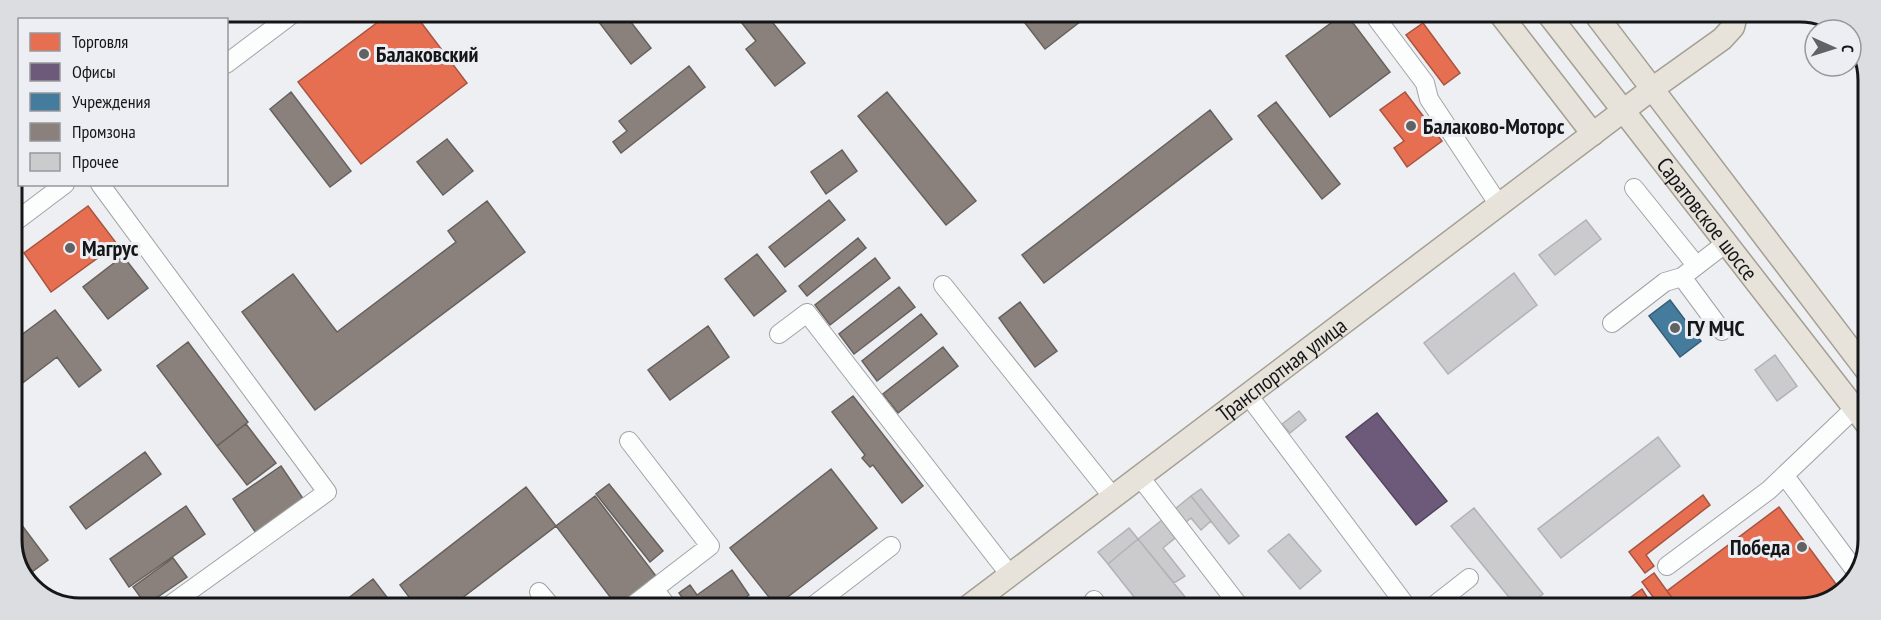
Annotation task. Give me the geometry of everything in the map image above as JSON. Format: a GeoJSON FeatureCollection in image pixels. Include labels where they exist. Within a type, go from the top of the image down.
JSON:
{"type":"FeatureCollection","features":[{"type":"Feature","properties":{"kind":"main road"},"geometry":{"type":"LineString","coordinates":[[1506,22],[1593,134]]}},
{"type":"Feature","properties":{"kind":"main road","name":"Саратовское шоссе"},"geometry":{"type":"LineString","coordinates":[[1554,22],[1858,411]]}},
{"type":"Feature","properties":{"kind":"main road","name":"Саратовское шоссе"},"geometry":{"type":"LineString","coordinates":[[1601,22],[1858,359]]}},
{"type":"Feature","properties":{"kind":"main road","name":"Транспортная улица"},"geometry":{"type":"LineString","coordinates":[[980,598],[1652,89],[1722,39],[1734,22]]}},
{"type":"Feature","properties":{"kind":"street"},"geometry":{"type":"LineString","coordinates":[[228,62],[282,22]]}},
{"type":"Feature","properties":{"kind":"street"},"geometry":{"type":"LineString","coordinates":[[1379,22],[1425,83],[1429,99],[1499,205]]}},
{"type":"Feature","properties":{"kind":"street"},"geometry":{"type":"LineString","coordinates":[[22,216],[62,186]]}},
{"type":"Feature","properties":{"kind":"street"},"geometry":{"type":"LineString","coordinates":[[101,186],[327,492],[180,598]]}},
{"type":"Feature","properties":{"kind":"street"},"geometry":{"type":"LineString","coordinates":[[1634,188],[1689,271],[1722,331]]}},
{"type":"Feature","properties":{"kind":"street"},"geometry":{"type":"LineString","coordinates":[[1612,323],[1665,282],[1689,271],[1726,243]]}},
{"type":"Feature","properties":{"kind":"street"},"geometry":{"type":"LineString","coordinates":[[943,285],[1113,497]]}},
{"type":"Feature","properties":{"kind":"street"},"geometry":{"type":"LineString","coordinates":[[779,334],[807,313],[1010,575]]}},
{"type":"Feature","properties":{"kind":"street"},"geometry":{"type":"LineString","coordinates":[[1248,395],[1400,598]]}},
{"type":"Feature","properties":{"kind":"street"},"geometry":{"type":"LineString","coordinates":[[1667,566],[1858,417]]}},
{"type":"Feature","properties":{"kind":"street"},"geometry":{"type":"LineString","coordinates":[[629,441],[710,546],[642,598]]}},
{"type":"Feature","properties":{"kind":"street"},"geometry":{"type":"LineString","coordinates":[[1785,476],[1852,566]]}},
{"type":"Feature","properties":{"kind":"street"},"geometry":{"type":"LineString","coordinates":[[1140,477],[1233,598]]}},
{"type":"Feature","properties":{"kind":"street"},"geometry":{"type":"LineString","coordinates":[[823,598],[891,546]]}},
{"type":"Feature","properties":{"kind":"street"},"geometry":{"type":"LineString","coordinates":[[1443,598],[1469,578]]}},
{"type":"Feature","properties":{"kind":"street"},"geometry":{"type":"LineString","coordinates":[[654,589],[661,598]]}},
{"type":"Feature","properties":{"kind":"building: Торговля"},"geometry":{"type":"Polygon","coordinates":[[[378,22],[421,22],[467,83],[361,164],[298,82],[378,22]]]}},
{"type":"Feature","properties":{"kind":"building: Торговля"},"geometry":{"type":"Polygon","coordinates":[[[1423,23],[1460,73],[1444,85],[1406,35],[1423,23]]]}},
{"type":"Feature","properties":{"kind":"building: Торговля","name":"Балаково-Моторс"},"geometry":{"type":"Polygon","coordinates":[[[1405,92],[1442,141],[1407,167],[1394,148],[1404,141],[1380,110],[1405,92]]]}},
{"type":"Feature","properties":{"kind":"building: Торговля","name":"Магрус"},"geometry":{"type":"Polygon","coordinates":[[[88,206],[117,244],[51,292],[24,253],[88,206]]]}},
{"type":"Feature","properties":{"kind":"building: Торговля"},"geometry":{"type":"Polygon","coordinates":[[[1703,495],[1710,505],[1646,555],[1654,566],[1645,573],[1629,552],[1703,495]]]}},
{"type":"Feature","properties":{"kind":"building: Торговля"},"geometry":{"type":"Polygon","coordinates":[[[1779,507],[1837,585],[1819,594],[1801,598],[1672,598],[1667,591],[1779,507]]]}},
{"type":"Feature","properties":{"kind":"building: Торговля"},"geometry":{"type":"Polygon","coordinates":[[[1654,573],[1672,598],[1654,598],[1642,582],[1654,573]]]}},
{"type":"Feature","properties":{"kind":"building: Торговля"},"geometry":{"type":"Polygon","coordinates":[[[1642,589],[1648,598],[1630,598],[1642,589]]]}},
{"type":"Feature","properties":{"kind":"building: Офисы"},"geometry":{"type":"Polygon","coordinates":[[[1377,413],[1447,501],[1416,525],[1346,437],[1377,413]]]}},
{"type":"Feature","properties":{"kind":"building: Учреждения","name":"ГУ МЧС"},"geometry":{"type":"Polygon","coordinates":[[[1670,300],[1701,341],[1680,357],[1649,316],[1670,300]]]}},
{"type":"Feature","properties":{"kind":"building: Промзона"},"geometry":{"type":"Polygon","coordinates":[[[599,22],[631,22],[651,48],[631,64],[599,22]]]}},
{"type":"Feature","properties":{"kind":"building: Промзона"},"geometry":{"type":"Polygon","coordinates":[[[741,22],[772,22],[805,63],[775,86],[746,49],[756,41],[741,22]]]}},
{"type":"Feature","properties":{"kind":"building: Промзона"},"geometry":{"type":"Polygon","coordinates":[[[1024,22],[1080,22],[1045,49],[1024,22]]]}},
{"type":"Feature","properties":{"kind":"building: Промзона"},"geometry":{"type":"Polygon","coordinates":[[[1332,22],[1352,22],[1390,72],[1330,117],[1286,56],[1332,22]]]}},
{"type":"Feature","properties":{"kind":"building: Промзона"},"geometry":{"type":"Polygon","coordinates":[[[689,66],[705,87],[621,153],[613,142],[627,131],[619,121],[689,66]]]}},
{"type":"Feature","properties":{"kind":"building: Промзона"},"geometry":{"type":"Polygon","coordinates":[[[291,92],[351,171],[330,187],[270,109],[291,92]]]}},
{"type":"Feature","properties":{"kind":"building: Промзона"},"geometry":{"type":"Polygon","coordinates":[[[887,92],[976,201],[946,225],[858,116],[887,92]]]}},
{"type":"Feature","properties":{"kind":"building: Промзона"},"geometry":{"type":"Polygon","coordinates":[[[1276,102],[1340,184],[1322,199],[1258,116],[1276,102]]]}},
{"type":"Feature","properties":{"kind":"building: Промзона"},"geometry":{"type":"Polygon","coordinates":[[[1210,110],[1232,139],[1044,283],[1022,255],[1210,110]]]}},
{"type":"Feature","properties":{"kind":"building: Промзона"},"geometry":{"type":"Polygon","coordinates":[[[447,139],[473,171],[443,195],[417,162],[447,139]]]}},
{"type":"Feature","properties":{"kind":"building: Промзона"},"geometry":{"type":"Polygon","coordinates":[[[842,150],[857,171],[826,194],[811,172],[842,150]]]}},
{"type":"Feature","properties":{"kind":"building: Промзона"},"geometry":{"type":"Polygon","coordinates":[[[829,200],[845,220],[785,267],[769,247],[829,200]]]}},
{"type":"Feature","properties":{"kind":"building: Промзона"},"geometry":{"type":"Polygon","coordinates":[[[487,201],[525,252],[315,410],[242,312],[293,274],[337,332],[456,242],[448,231],[487,201]]]}},
{"type":"Feature","properties":{"kind":"building: Промзона"},"geometry":{"type":"Polygon","coordinates":[[[858,238],[866,248],[807,296],[799,286],[858,238]]]}},
{"type":"Feature","properties":{"kind":"building: Промзона"},"geometry":{"type":"Polygon","coordinates":[[[757,254],[786,291],[754,316],[725,279],[757,254]]]}},
{"type":"Feature","properties":{"kind":"building: Промзона"},"geometry":{"type":"Polygon","coordinates":[[[123,256],[148,288],[108,319],[83,287],[123,256]]]}},
{"type":"Feature","properties":{"kind":"building: Промзона"},"geometry":{"type":"Polygon","coordinates":[[[875,258],[890,278],[830,325],[815,305],[875,258]]]}},
{"type":"Feature","properties":{"kind":"building: Промзона"},"geometry":{"type":"Polygon","coordinates":[[[899,287],[915,307],[854,354],[839,334],[899,287]]]}},
{"type":"Feature","properties":{"kind":"building: Промзона"},"geometry":{"type":"Polygon","coordinates":[[[1020,302],[1057,351],[1035,367],[999,318],[1020,302]]]}},
{"type":"Feature","properties":{"kind":"building: Промзона"},"geometry":{"type":"Polygon","coordinates":[[[55,310],[101,370],[79,387],[57,357],[23,383],[23,334],[55,310]]]}},
{"type":"Feature","properties":{"kind":"building: Промзона"},"geometry":{"type":"Polygon","coordinates":[[[921,314],[937,334],[877,381],[862,361],[921,314]]]}},
{"type":"Feature","properties":{"kind":"building: Промзона"},"geometry":{"type":"Polygon","coordinates":[[[708,326],[729,357],[670,400],[648,370],[708,326]]]}},
{"type":"Feature","properties":{"kind":"building: Промзона"},"geometry":{"type":"Polygon","coordinates":[[[188,342],[248,422],[217,446],[157,366],[188,342]]]}},
{"type":"Feature","properties":{"kind":"building: Промзона"},"geometry":{"type":"Polygon","coordinates":[[[943,347],[958,366],[898,413],[883,394],[943,347]]]}},
{"type":"Feature","properties":{"kind":"building: Промзона"},"geometry":{"type":"Polygon","coordinates":[[[853,396],[923,486],[902,503],[873,465],[870,467],[862,458],[865,455],[832,412],[853,396]]]}},
{"type":"Feature","properties":{"kind":"building: Промзона"},"geometry":{"type":"Polygon","coordinates":[[[246,424],[276,463],[247,485],[217,446],[246,424]]]}},
{"type":"Feature","properties":{"kind":"building: Промзона"},"geometry":{"type":"Polygon","coordinates":[[[145,452],[161,474],[86,529],[70,507],[145,452]]]}},
{"type":"Feature","properties":{"kind":"building: Промзона"},"geometry":{"type":"Polygon","coordinates":[[[281,466],[304,500],[256,533],[233,499],[281,466]]]}},
{"type":"Feature","properties":{"kind":"building: Промзона"},"geometry":{"type":"Polygon","coordinates":[[[831,469],[877,528],[786,598],[770,598],[730,548],[831,469]]]}},
{"type":"Feature","properties":{"kind":"building: Промзона"},"geometry":{"type":"Polygon","coordinates":[[[609,484],[663,551],[650,562],[596,494],[609,484]]]}},
{"type":"Feature","properties":{"kind":"building: Промзона"},"geometry":{"type":"Polygon","coordinates":[[[526,487],[556,526],[462,598],[410,598],[400,585],[526,487]]]}},
{"type":"Feature","properties":{"kind":"building: Промзона"},"geometry":{"type":"Polygon","coordinates":[[[595,496],[656,576],[627,598],[611,598],[556,526],[595,496]]]}},
{"type":"Feature","properties":{"kind":"building: Промзона"},"geometry":{"type":"Polygon","coordinates":[[[186,506],[205,534],[129,587],[110,559],[186,506]]]}},
{"type":"Feature","properties":{"kind":"building: Промзона"},"geometry":{"type":"Polygon","coordinates":[[[23,527],[48,560],[32,572],[24,551],[23,527]]]}},
{"type":"Feature","properties":{"kind":"building: Промзона"},"geometry":{"type":"Polygon","coordinates":[[[173,558],[187,577],[156,598],[141,598],[133,587],[173,558]]]}},
{"type":"Feature","properties":{"kind":"building: Промзона"},"geometry":{"type":"Polygon","coordinates":[[[732,570],[749,595],[745,598],[682,598],[679,593],[690,585],[697,595],[732,570]]]}},
{"type":"Feature","properties":{"kind":"building: Промзона"},"geometry":{"type":"Polygon","coordinates":[[[373,579],[388,598],[348,598],[373,579]]]}},
{"type":"Feature","properties":{"kind":"building: Прочее"},"geometry":{"type":"Polygon","coordinates":[[[1586,220],[1601,239],[1555,275],[1539,255],[1586,220]]]}},
{"type":"Feature","properties":{"kind":"building: Прочее"},"geometry":{"type":"Polygon","coordinates":[[[1514,273],[1537,305],[1448,374],[1424,343],[1514,273]]]}},
{"type":"Feature","properties":{"kind":"building: Прочее"},"geometry":{"type":"Polygon","coordinates":[[[1775,355],[1797,386],[1777,401],[1755,370],[1775,355]]]}},
{"type":"Feature","properties":{"kind":"building: Прочее"},"geometry":{"type":"Polygon","coordinates":[[[1299,411],[1306,420],[1290,433],[1282,424],[1299,411]]]}},
{"type":"Feature","properties":{"kind":"building: Прочее"},"geometry":{"type":"Polygon","coordinates":[[[1658,437],[1680,466],[1561,558],[1538,529],[1658,437]]]}},
{"type":"Feature","properties":{"kind":"building: Прочее"},"geometry":{"type":"Polygon","coordinates":[[[1201,489],[1239,536],[1229,544],[1191,496],[1201,489]]]}},
{"type":"Feature","properties":{"kind":"building: Прочее"},"geometry":{"type":"Polygon","coordinates":[[[1191,496],[1211,521],[1201,530],[1191,518],[1186,522],[1175,509],[1191,496]]]}},
{"type":"Feature","properties":{"kind":"building: Прочее"},"geometry":{"type":"Polygon","coordinates":[[[1474,508],[1543,594],[1538,598],[1510,598],[1451,526],[1474,508]]]}},
{"type":"Feature","properties":{"kind":"building: Прочее"},"geometry":{"type":"Polygon","coordinates":[[[1162,520],[1175,538],[1163,548],[1185,576],[1174,583],[1138,539],[1162,520]]]}},
{"type":"Feature","properties":{"kind":"building: Прочее"},"geometry":{"type":"Polygon","coordinates":[[[1129,528],[1138,539],[1108,564],[1098,552],[1129,528]]]}},
{"type":"Feature","properties":{"kind":"building: Прочее"},"geometry":{"type":"Polygon","coordinates":[[[1289,534],[1321,571],[1300,589],[1268,551],[1289,534]]]}},
{"type":"Feature","properties":{"kind":"building: Прочее"},"geometry":{"type":"Polygon","coordinates":[[[1138,539],[1185,597],[1135,598],[1108,564],[1138,539]]]}},
{"type":"Feature","properties":{"kind":"place","name":"Балаковский"},"geometry":{"type":"Point","coordinates":[364,54]}},
{"type":"Feature","properties":{"kind":"place","name":"Балаково-Моторс"},"geometry":{"type":"Point","coordinates":[1411,126]}},
{"type":"Feature","properties":{"kind":"place","name":"Магрус"},"geometry":{"type":"Point","coordinates":[70,248]}},
{"type":"Feature","properties":{"kind":"place","name":"ГУ МЧС"},"geometry":{"type":"Point","coordinates":[1675,328]}},
{"type":"Feature","properties":{"kind":"place","name":"Победа"},"geometry":{"type":"Point","coordinates":[1802,547]}}]}
